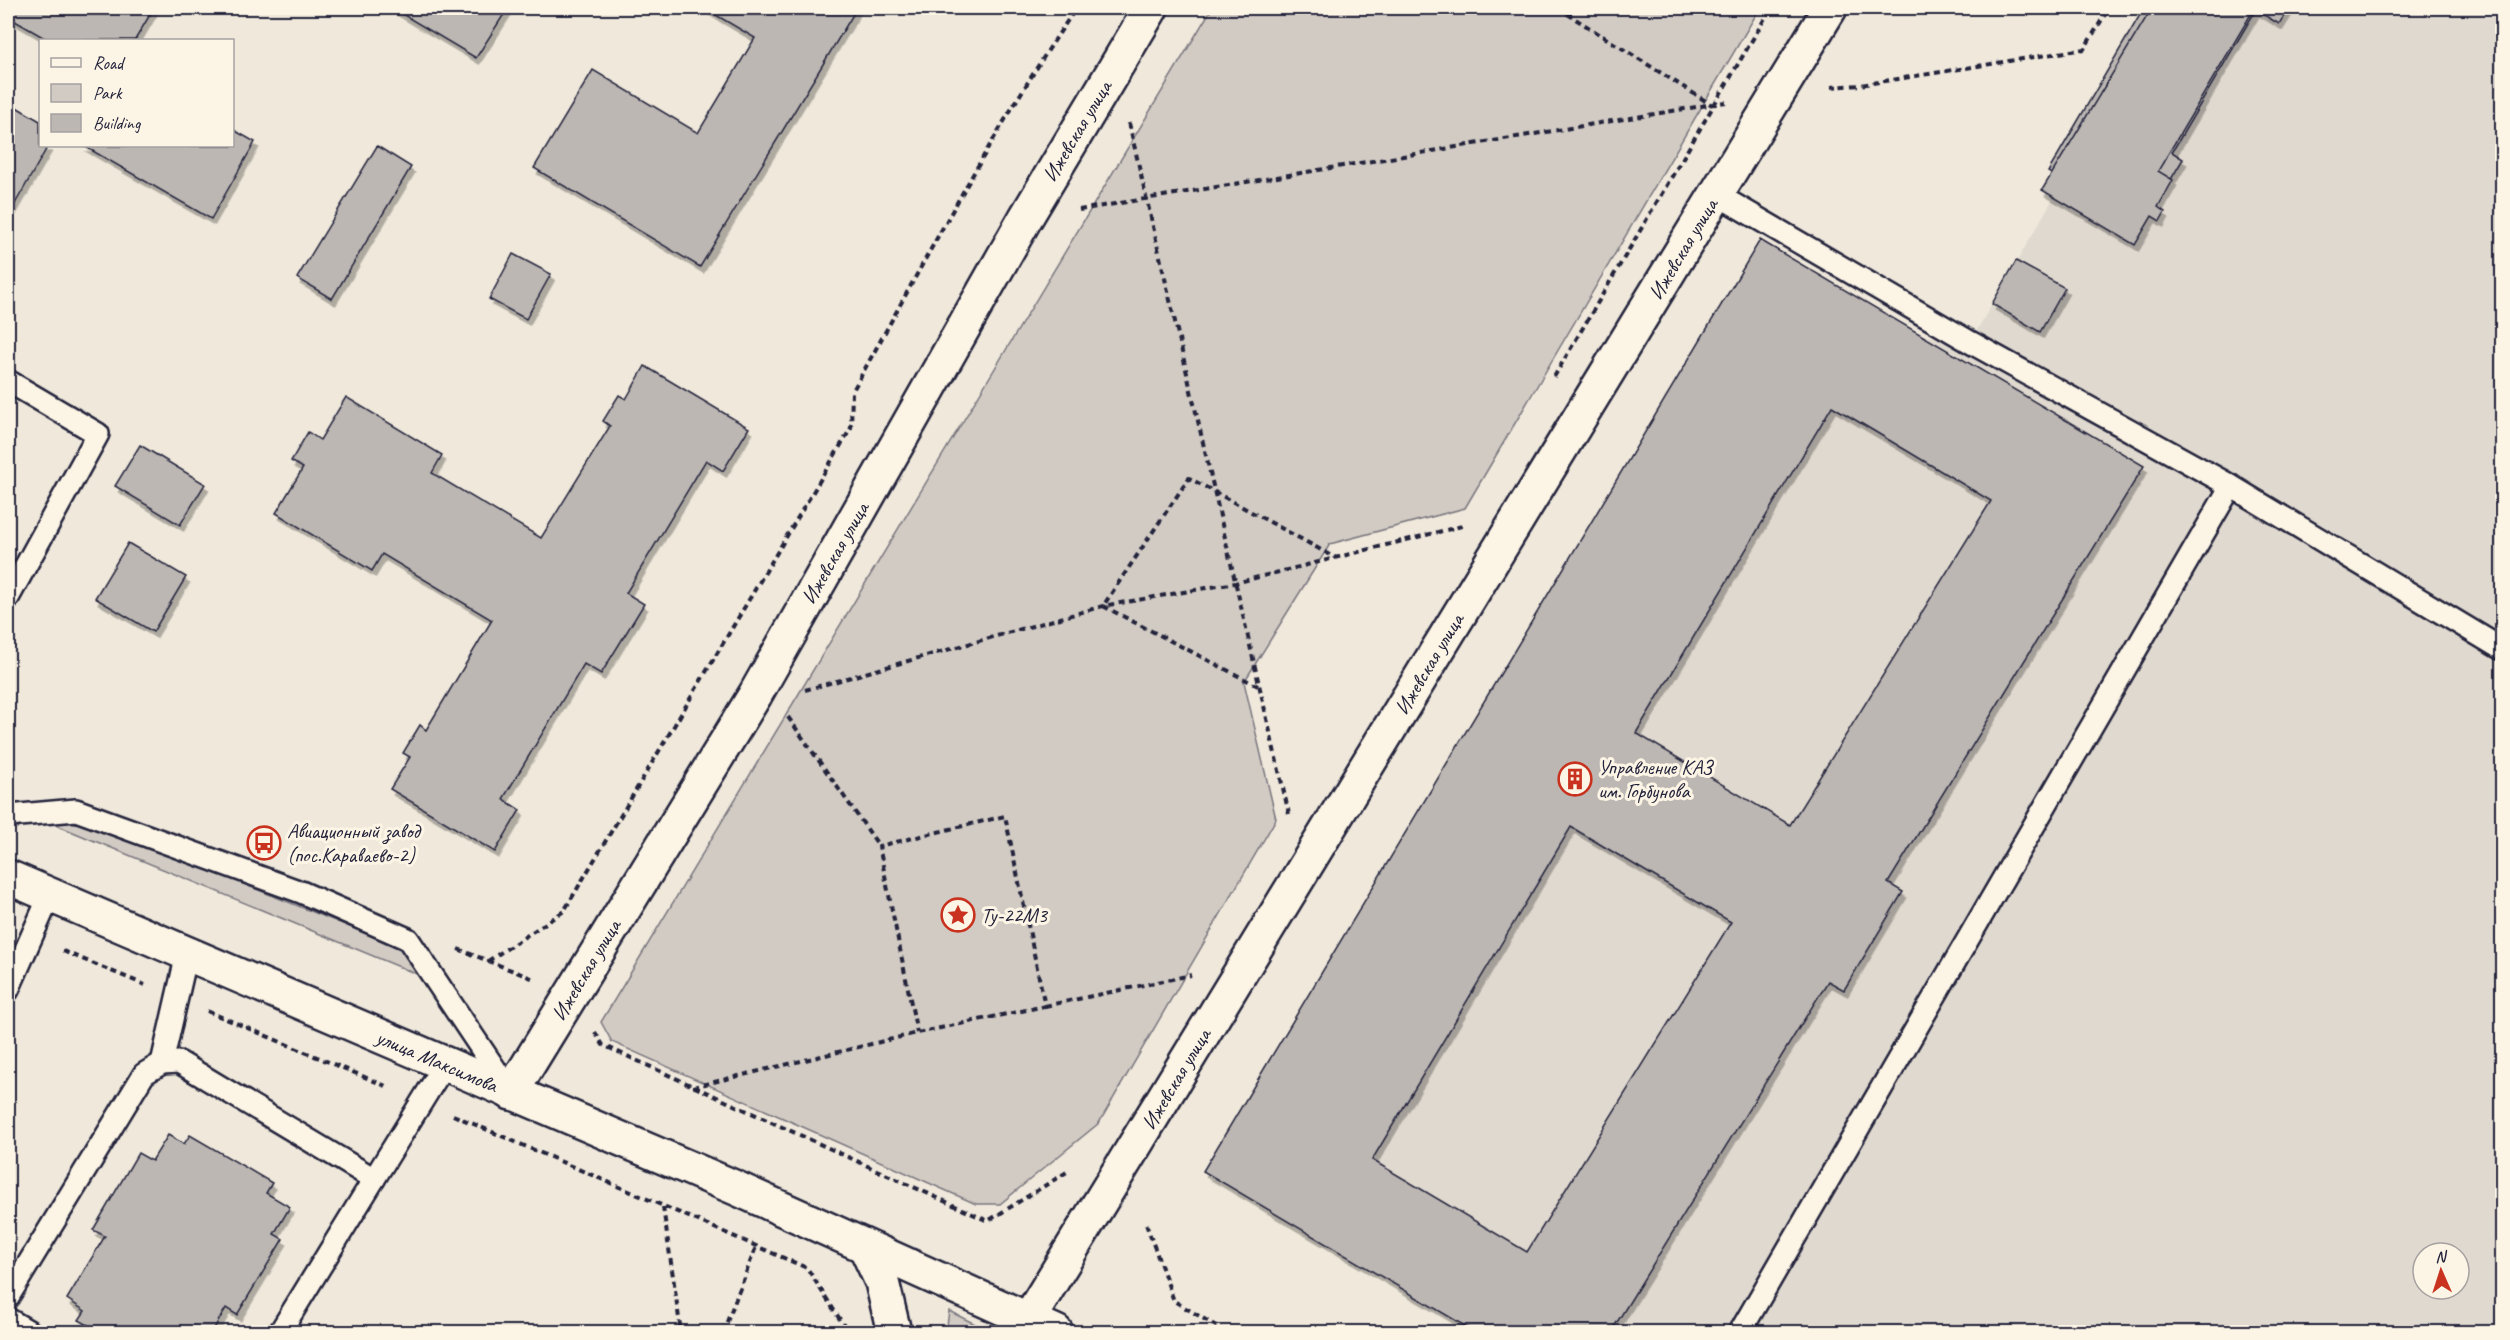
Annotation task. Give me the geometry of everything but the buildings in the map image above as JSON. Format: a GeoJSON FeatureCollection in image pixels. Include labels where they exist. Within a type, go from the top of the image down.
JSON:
{"type":"FeatureCollection","features":[{"type":"Feature","properties":{"kind":"street","name":"Ижевская улица"},"geometry":{"type":"LineString","coordinates":[[511,1093],[755,695],[1025,219],[1151,8]]}},
{"type":"Feature","properties":{"kind":"street","name":"Ижевская улица"},"geometry":{"type":"LineString","coordinates":[[1042,1326],[1716,194],[1830,8]]}},
{"type":"Feature","properties":{"kind":"street","name":"улица Максимова"},"geometry":{"type":"LineString","coordinates":[[8,877],[736,1188],[1042,1326]]}},
{"type":"Feature","properties":{"kind":"street"},"geometry":{"type":"LineString","coordinates":[[866,1248],[882,1282],[894,1332]]}},
{"type":"Feature","properties":{"kind":"lane"},"geometry":{"type":"LineString","coordinates":[[1716,194],[1970,342],[2231,486],[2502,649]]}},
{"type":"Feature","properties":{"kind":"lane"},"geometry":{"type":"LineString","coordinates":[[8,381],[98,434],[8,598]]}},
{"type":"Feature","properties":{"kind":"lane"},"geometry":{"type":"LineString","coordinates":[[1740,1332],[2231,486]]}},
{"type":"Feature","properties":{"kind":"lane"},"geometry":{"type":"LineString","coordinates":[[8,816],[76,810],[301,892],[408,939],[511,1093]]}},
{"type":"Feature","properties":{"kind":"lane"},"geometry":{"type":"LineString","coordinates":[[8,990],[50,895]]}},
{"type":"Feature","properties":{"kind":"lane"},"geometry":{"type":"LineString","coordinates":[[162,1063],[187,954]]}},
{"type":"Feature","properties":{"kind":"lane"},"geometry":{"type":"LineString","coordinates":[[8,1297],[144,1074],[162,1063],[179,1062],[189,1066],[374,1179]]}},
{"type":"Feature","properties":{"kind":"lane"},"geometry":{"type":"LineString","coordinates":[[280,1332],[445,1064]]}},
{"type":"Feature","properties":{"kind":"lane"},"geometry":{"type":"LineString","coordinates":[[8,1319],[30,1332]]}},
{"type":"Feature","properties":{"kind":"path"},"geometry":{"type":"LineString","coordinates":[[488,961],[564,910],[851,428],[852,392],[985,155],[1041,59],[1076,8]]}},
{"type":"Feature","properties":{"kind":"path"},"geometry":{"type":"LineString","coordinates":[[1558,8],[1713,105]]}},
{"type":"Feature","properties":{"kind":"path"},"geometry":{"type":"LineString","coordinates":[[1551,382],[1771,8]]}},
{"type":"Feature","properties":{"kind":"path"},"geometry":{"type":"LineString","coordinates":[[1025,219],[1713,105],[1779,90],[1860,85],[2084,50],[2109,8]]}},
{"type":"Feature","properties":{"kind":"path"},"geometry":{"type":"LineString","coordinates":[[1116,65],[1289,814]]}},
{"type":"Feature","properties":{"kind":"path"},"geometry":{"type":"LineString","coordinates":[[1103,606],[1190,478],[1336,558]]}},
{"type":"Feature","properties":{"kind":"path"},"geometry":{"type":"LineString","coordinates":[[798,692],[1103,606],[1235,583],[1467,525],[1473,515]]}},
{"type":"Feature","properties":{"kind":"path"},"geometry":{"type":"LineString","coordinates":[[1103,606],[1259,686]]}},
{"type":"Feature","properties":{"kind":"path"},"geometry":{"type":"LineString","coordinates":[[782,708],[879,846],[917,1033]]}},
{"type":"Feature","properties":{"kind":"path"},"geometry":{"type":"LineString","coordinates":[[879,846],[1005,816],[1045,1006]]}},
{"type":"Feature","properties":{"kind":"path"},"geometry":{"type":"LineString","coordinates":[[693,1087],[917,1033],[1193,975]]}},
{"type":"Feature","properties":{"kind":"path"},"geometry":{"type":"LineString","coordinates":[[662,1206],[681,1332]]}},
{"type":"Feature","properties":{"kind":"path"},"geometry":{"type":"LineString","coordinates":[[1146,1224],[1174,1301],[1226,1332]]}},
{"type":"Feature","properties":{"kind":"path"},"geometry":{"type":"LineString","coordinates":[[723,1332],[756,1247]]}},
{"type":"Feature","properties":{"kind":"shaded area"},"geometry":{"type":"Polygon","coordinates":[[[2164,8],[2502,8],[2502,1332],[1475,1332],[1203,1171],[1760,240],[1924,336],[1970,342],[2164,8]]]}},
{"type":"Feature","properties":{"kind":"green space"},"geometry":{"type":"Polygon","coordinates":[[[1212,8],[1760,8],[1465,508],[1330,544],[1244,682],[1276,819],[1099,1123],[1000,1204],[976,1204],[612,1042],[601,1022],[1212,8]]]}},
{"type":"Feature","properties":{"kind":"green space"},"geometry":{"type":"Polygon","coordinates":[[[74,816],[405,949],[419,975],[44,820],[74,816]]]}},
{"type":"Feature","properties":{"kind":"green space"},"geometry":{"type":"Polygon","coordinates":[[[949,1311],[991,1332],[946,1332],[949,1311]]]}},
{"type":"Feature","properties":{"kind":"place","name":"Управление КАЗ им. Горбунова"},"geometry":{"type":"Point","coordinates":[1575,779]}},
{"type":"Feature","properties":{"kind":"place","name":"Авиационный завод (пос.Караваево-2)"},"geometry":{"type":"Point","coordinates":[264,843]}},
{"type":"Feature","properties":{"kind":"place","name":"Ту-22М3"},"geometry":{"type":"Point","coordinates":[958,915]}}]}
